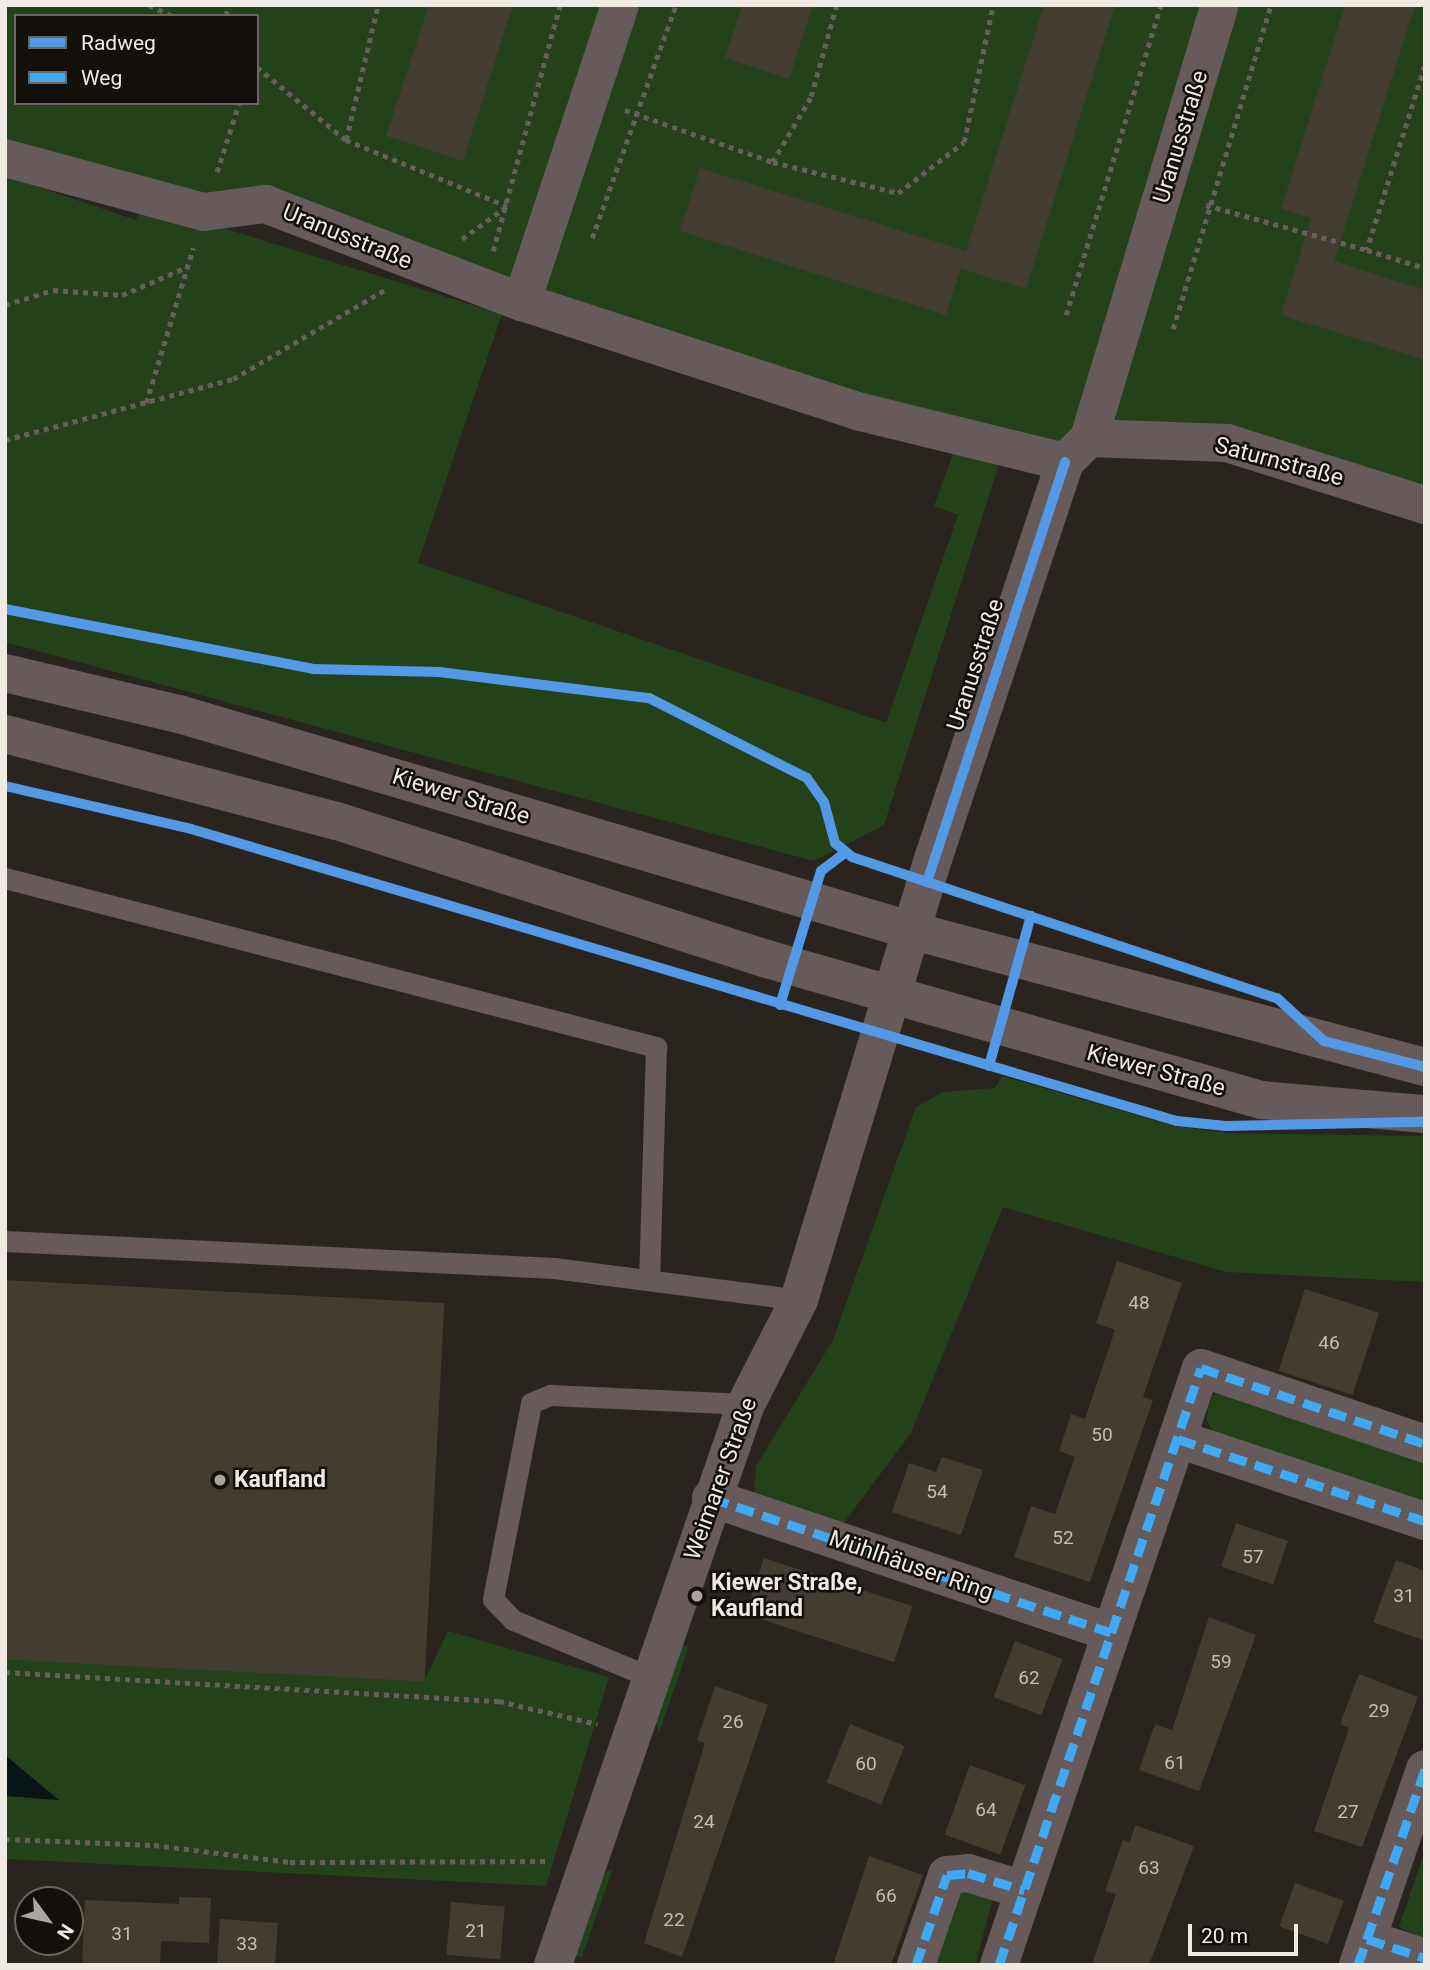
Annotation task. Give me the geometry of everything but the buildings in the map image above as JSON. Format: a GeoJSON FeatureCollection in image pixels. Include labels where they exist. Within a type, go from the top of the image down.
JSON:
{"type":"FeatureCollection","features":[{"type":"Feature","properties":{"kind":"main road","name":"Kiewer Straße"},"geometry":{"type":"LineString","coordinates":[[5,673],[179,714],[913,931],[1425,1067]]}},
{"type":"Feature","properties":{"kind":"main road","name":"Kiewer Straße"},"geometry":{"type":"LineString","coordinates":[[5,734],[337,821],[894,997],[1261,1100],[1425,1114]]}},
{"type":"Feature","properties":{"kind":"street"},"geometry":{"type":"LineString","coordinates":[[523,302],[620,5]]}},
{"type":"Feature","properties":{"kind":"street","name":"Uranusstraße"},"geometry":{"type":"LineString","coordinates":[[913,931],[1164,193],[1220,5]]}},
{"type":"Feature","properties":{"kind":"street","name":"Uranusstraße"},"geometry":{"type":"LineString","coordinates":[[5,158],[204,212],[265,204],[482,288],[857,411],[1077,450]]}},
{"type":"Feature","properties":{"kind":"street","name":"Saturnstraße"},"geometry":{"type":"LineString","coordinates":[[1077,450],[1227,443],[1425,505]]}},
{"type":"Feature","properties":{"kind":"street"},"geometry":{"type":"LineString","coordinates":[[894,997],[913,931]]}},
{"type":"Feature","properties":{"kind":"street","name":"Weimarer Straße"},"geometry":{"type":"LineString","coordinates":[[553,1965],[711,1498],[746,1405],[799,1300],[894,997]]}},
{"type":"Feature","properties":{"kind":"street"},"geometry":{"type":"LineString","coordinates":[[999,1965],[1202,1368],[1425,1444]]}},
{"type":"Feature","properties":{"kind":"street"},"geometry":{"type":"LineString","coordinates":[[1178,1439],[1425,1521]]}},
{"type":"Feature","properties":{"kind":"street","name":"Mühlhäuser Ring"},"geometry":{"type":"LineString","coordinates":[[711,1498],[1111,1633]]}},
{"type":"Feature","properties":{"kind":"street"},"geometry":{"type":"LineString","coordinates":[[1425,1769],[1363,1952],[1425,1958]]}},
{"type":"Feature","properties":{"kind":"street"},"geometry":{"type":"LineString","coordinates":[[916,1965],[947,1875],[968,1873],[1024,1890]]}},
{"type":"Feature","properties":{"kind":"lane"},"geometry":{"type":"LineString","coordinates":[[5,878],[656,1047],[649,1280]]}},
{"type":"Feature","properties":{"kind":"lane"},"geometry":{"type":"LineString","coordinates":[[5,1241],[554,1268],[799,1300]]}},
{"type":"Feature","properties":{"kind":"lane"},"geometry":{"type":"LineString","coordinates":[[650,1677],[513,1620],[493,1599],[531,1403],[550,1395],[746,1405]]}},
{"type":"Feature","properties":{"kind":"path"},"geometry":{"type":"LineString","coordinates":[[149,5],[169,14]]}},
{"type":"Feature","properties":{"kind":"path"},"geometry":{"type":"LineString","coordinates":[[346,140],[378,5]]}},
{"type":"Feature","properties":{"kind":"path"},"geometry":{"type":"LineString","coordinates":[[482,288],[507,206],[560,5]]}},
{"type":"Feature","properties":{"kind":"path"},"geometry":{"type":"LineString","coordinates":[[592,238],[639,115],[676,5]]}},
{"type":"Feature","properties":{"kind":"path"},"geometry":{"type":"LineString","coordinates":[[773,162],[811,98],[837,5]]}},
{"type":"Feature","properties":{"kind":"path"},"geometry":{"type":"LineString","coordinates":[[589,97],[773,162],[898,193],[964,142],[993,5]]}},
{"type":"Feature","properties":{"kind":"path"},"geometry":{"type":"LineString","coordinates":[[1066,315],[1161,5]]}},
{"type":"Feature","properties":{"kind":"path"},"geometry":{"type":"LineString","coordinates":[[1174,329],[1208,205],[1271,5]]}},
{"type":"Feature","properties":{"kind":"path"},"geometry":{"type":"LineString","coordinates":[[1367,250],[1425,66]]}},
{"type":"Feature","properties":{"kind":"path"},"geometry":{"type":"LineString","coordinates":[[259,68],[346,140],[550,223]]}},
{"type":"Feature","properties":{"kind":"path"},"geometry":{"type":"LineString","coordinates":[[146,403],[238,105]]}},
{"type":"Feature","properties":{"kind":"path"},"geometry":{"type":"LineString","coordinates":[[1164,193],[1425,268]]}},
{"type":"Feature","properties":{"kind":"path"},"geometry":{"type":"LineString","coordinates":[[5,440],[233,379],[424,267],[507,206]]}},
{"type":"Feature","properties":{"kind":"path"},"geometry":{"type":"LineString","coordinates":[[5,305],[53,290],[122,295],[188,267]]}},
{"type":"Feature","properties":{"kind":"path"},"geometry":{"type":"LineString","coordinates":[[5,1672],[499,1700],[631,1732]]}},
{"type":"Feature","properties":{"kind":"path"},"geometry":{"type":"LineString","coordinates":[[5,1839],[154,1845],[290,1862],[588,1861]]}},
{"type":"Feature","properties":{"kind":"green space"},"geometry":{"type":"Polygon","coordinates":[[[5,5],[1425,5],[1425,503],[1227,443],[1089,438],[1065,462],[265,204],[5,157],[5,5]]]}},
{"type":"Feature","properties":{"kind":"green space"},"geometry":{"type":"Polygon","coordinates":[[[5,176],[136,220],[141,203],[502,314],[418,563],[886,723],[958,515],[934,506],[953,454],[999,464],[884,825],[814,861],[5,642],[5,176]]]}},
{"type":"Feature","properties":{"kind":"green space"},"geometry":{"type":"Polygon","coordinates":[[[1002,1076],[1174,1126],[1226,1133],[1425,1136],[1425,1282],[1227,1272],[1003,1207],[911,1433],[843,1524],[754,1493],[756,1466],[833,1340],[916,1107],[943,1092],[995,1088],[1002,1076]]]}},
{"type":"Feature","properties":{"kind":"green space"},"geometry":{"type":"Polygon","coordinates":[[[1223,1389],[1425,1455],[1425,1503],[1213,1432],[1206,1418],[1212,1396],[1223,1389]]]}},
{"type":"Feature","properties":{"kind":"green space"},"geometry":{"type":"Polygon","coordinates":[[[448,1631],[609,1677],[546,1886],[5,1859],[5,1659],[425,1679],[448,1631]]]}},
{"type":"Feature","properties":{"kind":"green space"},"geometry":{"type":"Polygon","coordinates":[[[680,1644],[689,1646],[659,1733],[655,1718],[680,1644]]]}},
{"type":"Feature","properties":{"kind":"green space"},"geometry":{"type":"Polygon","coordinates":[[[1425,1850],[1425,1939],[1399,1927],[1425,1850]]]}},
{"type":"Feature","properties":{"kind":"green space"},"geometry":{"type":"Polygon","coordinates":[[[613,1868],[582,1957],[571,1955],[602,1875],[613,1868]]]}},
{"type":"Feature","properties":{"kind":"green space"},"geometry":{"type":"Polygon","coordinates":[[[958,1888],[993,1898],[975,1965],[927,1965],[958,1888]]]}},
{"type":"Feature","properties":{"kind":"shaded area"},"geometry":{"type":"Polygon","coordinates":[[[5,1755],[59,1800],[5,1796],[5,1755]]]}},
{"type":"Feature","properties":{"kind":"marked path"},"geometry":{"type":"LineString","coordinates":[[999,1965],[1201,1368],[1425,1444]]}},
{"type":"Feature","properties":{"kind":"marked path"},"geometry":{"type":"LineString","coordinates":[[1178,1439],[1425,1521]]}},
{"type":"Feature","properties":{"kind":"marked path"},"geometry":{"type":"LineString","coordinates":[[711,1498],[1111,1633]]}},
{"type":"Feature","properties":{"kind":"marked path"},"geometry":{"type":"LineString","coordinates":[[1358,1965],[1425,1769]]}},
{"type":"Feature","properties":{"kind":"marked path"},"geometry":{"type":"LineString","coordinates":[[916,1965],[947,1875],[968,1873],[1024,1890]]}},
{"type":"Feature","properties":{"kind":"marked path"},"geometry":{"type":"LineString","coordinates":[[1367,1939],[1425,1958]]}},
{"type":"Feature","properties":{"kind":"cycle path"},"geometry":{"type":"LineString","coordinates":[[927,882],[1065,462]]}},
{"type":"Feature","properties":{"kind":"cycle path"},"geometry":{"type":"LineString","coordinates":[[5,609],[313,669],[439,672],[649,698],[807,778],[824,802],[835,843],[852,857],[1277,998],[1324,1041],[1425,1067]]}},
{"type":"Feature","properties":{"kind":"cycle path"},"geometry":{"type":"LineString","coordinates":[[5,786],[191,829],[1177,1121],[1226,1126],[1425,1122]]}},
{"type":"Feature","properties":{"kind":"cycle path"},"geometry":{"type":"LineString","coordinates":[[780,1005],[821,871],[846,852]]}},
{"type":"Feature","properties":{"kind":"cycle path"},"geometry":{"type":"LineString","coordinates":[[989,1066],[1031,916]]}},
{"type":"Feature","properties":{"kind":"place","name":"Kaufland"},"geometry":{"type":"Point","coordinates":[220,1480]}},
{"type":"Feature","properties":{"kind":"place","name":"Kiewer Straße, Kaufland"},"geometry":{"type":"Point","coordinates":[697,1596]}}]}
